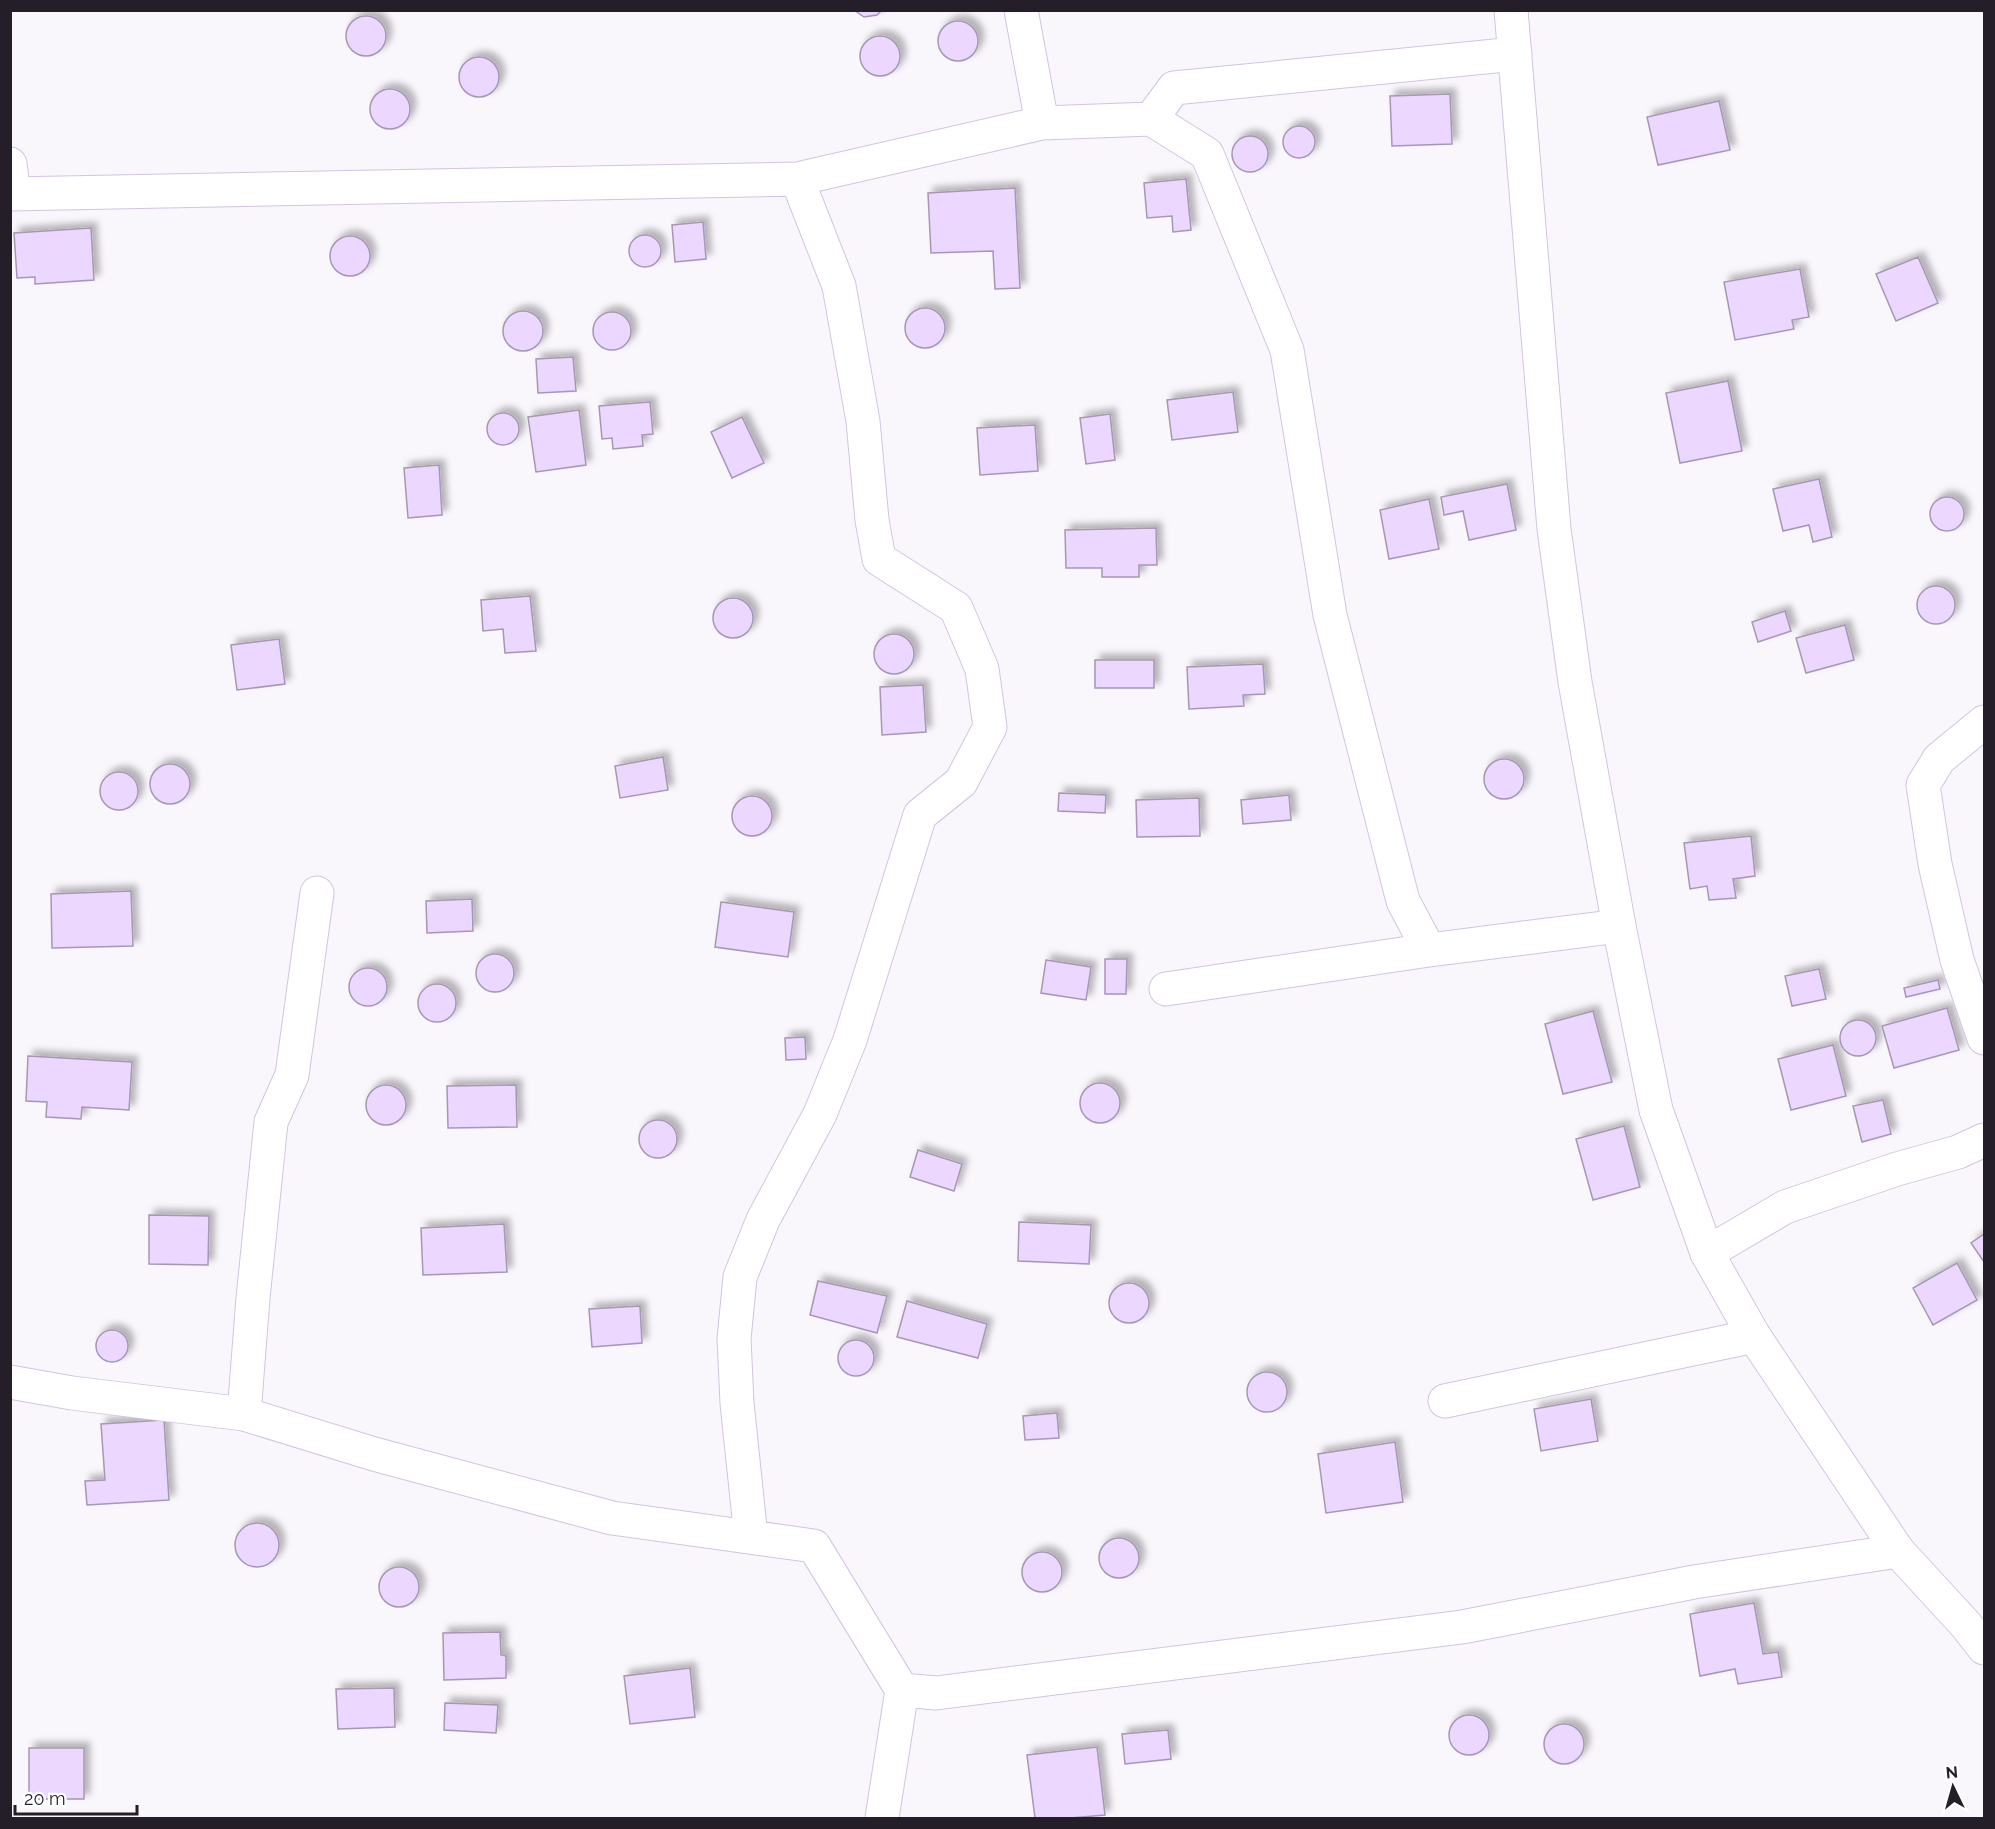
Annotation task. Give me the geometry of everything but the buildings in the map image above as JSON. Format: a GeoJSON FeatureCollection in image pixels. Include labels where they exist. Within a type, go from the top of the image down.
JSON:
{"type":"FeatureCollection","features":[{"type":"Feature","properties":{"kind":"street"},"geometry":{"type":"LineString","coordinates":[[1021,10],[1042,123]]}},
{"type":"Feature","properties":{"kind":"street"},"geometry":{"type":"LineString","coordinates":[[1511,10],[1554,529],[1575,682],[1619,926],[1656,1110],[1707,1252],[1754,1336],[1898,1551],[1984,1648]]}},
{"type":"Feature","properties":{"kind":"street"},"geometry":{"type":"LineString","coordinates":[[1151,118],[1174,88],[1515,54]]}},
{"type":"Feature","properties":{"kind":"street"},"geometry":{"type":"LineString","coordinates":[[12,184],[797,179],[1042,123],[1151,118],[1208,154],[1287,350],[1330,615],[1403,901],[1429,950]]}},
{"type":"Feature","properties":{"kind":"street"},"geometry":{"type":"LineString","coordinates":[[751,1537],[737,1403],[734,1339],[740,1276],[763,1220],[820,1114],[850,1040],[920,815],[961,782],[990,727],[982,669],[956,608],[879,559],[872,520],[863,421],[839,286],[797,179]]}},
{"type":"Feature","properties":{"kind":"street"},"geometry":{"type":"LineString","coordinates":[[1984,722],[1939,759],[1923,784],[1935,864],[1957,960],[1984,1038]]}},
{"type":"Feature","properties":{"kind":"street"},"geometry":{"type":"LineString","coordinates":[[244,1414],[271,1122],[292,1075],[317,893]]}},
{"type":"Feature","properties":{"kind":"street"},"geometry":{"type":"LineString","coordinates":[[1166,989],[1429,950],[1619,926]]}},
{"type":"Feature","properties":{"kind":"street"},"geometry":{"type":"LineString","coordinates":[[1707,1252],[1785,1207],[1897,1169],[1958,1152],[1984,1140]]}},
{"type":"Feature","properties":{"kind":"street"},"geometry":{"type":"LineString","coordinates":[[1445,1401],[1754,1336]]}},
{"type":"Feature","properties":{"kind":"street"},"geometry":{"type":"LineString","coordinates":[[10,1382],[72,1394],[244,1414],[374,1454],[612,1518],[813,1546],[902,1690],[882,1818]]}},
{"type":"Feature","properties":{"kind":"street"},"geometry":{"type":"LineString","coordinates":[[902,1690],[936,1693],[1462,1627],[1694,1582],[1898,1551]]}}]}
